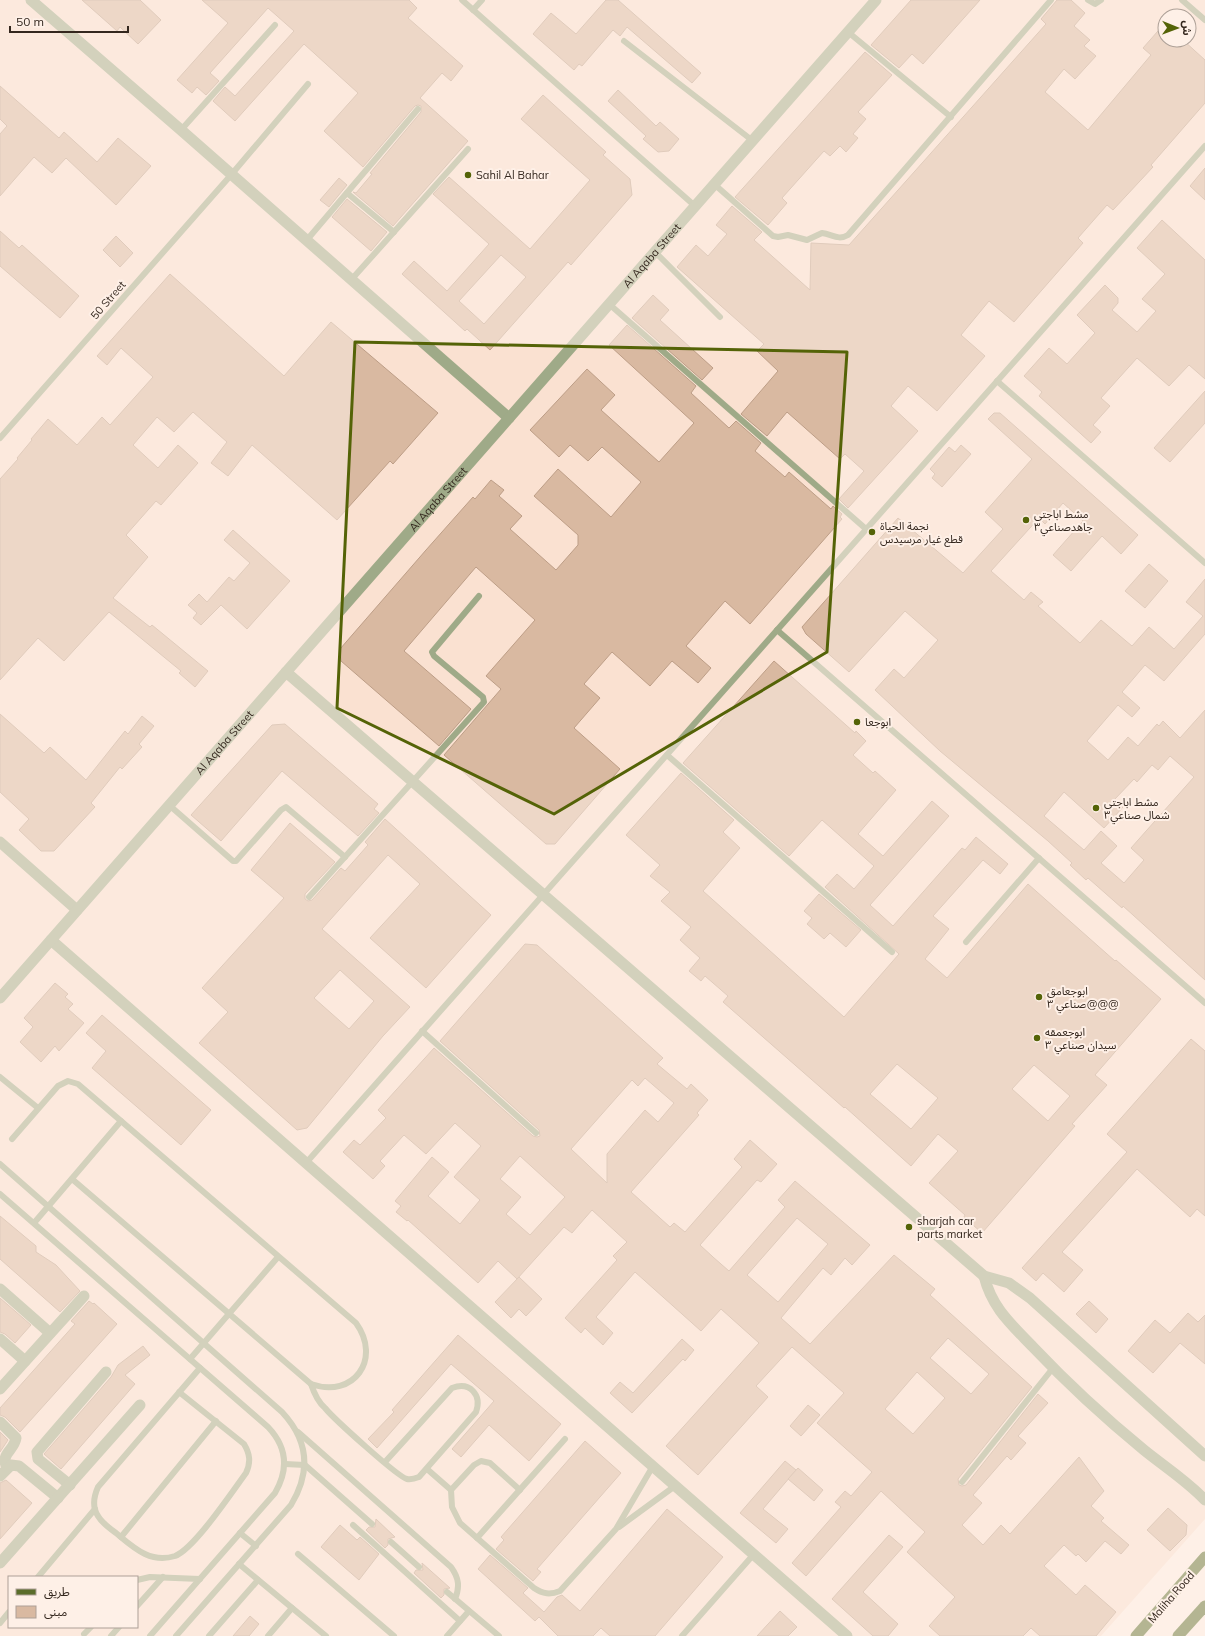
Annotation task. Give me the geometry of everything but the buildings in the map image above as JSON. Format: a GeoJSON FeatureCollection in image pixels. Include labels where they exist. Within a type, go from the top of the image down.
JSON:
{"type":"FeatureCollection","features":[{"type":"Feature","properties":{"kind":"main road","name":"Maliha Road"},"geometry":{"type":"LineString","coordinates":[[1136,1636],[1205,1557]]}},
{"type":"Feature","properties":{"kind":"main road"},"geometry":{"type":"LineString","coordinates":[[1178,1636],[1205,1606]]}},
{"type":"Feature","properties":{"kind":"street","name":"Al Aqaba Street"},"geometry":{"type":"LineString","coordinates":[[0,998],[876,0]]}},
{"type":"Feature","properties":{"kind":"street"},"geometry":{"type":"LineString","coordinates":[[35,2],[509,418]]}},
{"type":"Feature","properties":{"kind":"street"},"geometry":{"type":"LineString","coordinates":[[286,672],[984,1276],[1009,1283],[1020,1289],[1205,1456]]}},
{"type":"Feature","properties":{"kind":"street"},"geometry":{"type":"LineString","coordinates":[[0,842],[77,910]]}},
{"type":"Feature","properties":{"kind":"street"},"geometry":{"type":"LineString","coordinates":[[51,940],[847,1636]]}},
{"type":"Feature","properties":{"kind":"street"},"geometry":{"type":"LineString","coordinates":[[984,1276],[987,1290],[1001,1314],[1053,1368],[1098,1411],[1145,1451],[1194,1489],[1205,1500]]}},
{"type":"Feature","properties":{"kind":"street"},"geometry":{"type":"LineString","coordinates":[[0,1289],[50,1333]]}},
{"type":"Feature","properties":{"kind":"street"},"geometry":{"type":"LineString","coordinates":[[0,1389],[84,1296]]}},
{"type":"Feature","properties":{"kind":"street"},"geometry":{"type":"LineString","coordinates":[[0,1339],[25,1361]]}},
{"type":"Feature","properties":{"kind":"street"},"geometry":{"type":"LineString","coordinates":[[70,1485],[38,1459],[36,1452],[106,1372]]}},
{"type":"Feature","properties":{"kind":"street"},"geometry":{"type":"LineString","coordinates":[[0,1563],[140,1405]]}},
{"type":"Feature","properties":{"kind":"street"},"geometry":{"type":"LineString","coordinates":[[0,1422],[16,1438],[5,1455],[3,1472]]}},
{"type":"Feature","properties":{"kind":"street"},"geometry":{"type":"LineString","coordinates":[[3,1472],[11,1465],[20,1466],[58,1498]]}},
{"type":"Feature","properties":{"kind":"lane"},"geometry":{"type":"LineString","coordinates":[[462,0],[695,206]]}},
{"type":"Feature","properties":{"kind":"lane"},"geometry":{"type":"LineString","coordinates":[[473,10],[482,0]]}},
{"type":"Feature","properties":{"kind":"lane"},"geometry":{"type":"LineString","coordinates":[[714,184],[773,236],[778,237],[788,235],[807,240],[822,233],[844,238],[951,117],[1051,0]]}},
{"type":"Feature","properties":{"kind":"lane"},"geometry":{"type":"LineString","coordinates":[[1088,0],[1095,4],[1101,0]]}},
{"type":"Feature","properties":{"kind":"lane"},"geometry":{"type":"LineString","coordinates":[[1182,0],[1205,20]]}},
{"type":"Feature","properties":{"kind":"lane"},"geometry":{"type":"LineString","coordinates":[[181,130],[275,25]]}},
{"type":"Feature","properties":{"kind":"lane"},"geometry":{"type":"LineString","coordinates":[[848,32],[951,117]]}},
{"type":"Feature","properties":{"kind":"lane"},"geometry":{"type":"LineString","coordinates":[[624,41],[752,140]]}},
{"type":"Feature","properties":{"kind":"lane","name":"50 Street"},"geometry":{"type":"LineString","coordinates":[[0,438],[231,175],[308,84]]}},
{"type":"Feature","properties":{"kind":"lane"},"geometry":{"type":"LineString","coordinates":[[306,240],[418,109]]}},
{"type":"Feature","properties":{"kind":"lane"},"geometry":{"type":"LineString","coordinates":[[306,1163],[1205,146]]}},
{"type":"Feature","properties":{"kind":"lane"},"geometry":{"type":"LineString","coordinates":[[351,280],[468,149]]}},
{"type":"Feature","properties":{"kind":"lane"},"geometry":{"type":"LineString","coordinates":[[347,193],[394,232]]}},
{"type":"Feature","properties":{"kind":"lane"},"geometry":{"type":"LineString","coordinates":[[655,252],[720,317]]}},
{"type":"Feature","properties":{"kind":"lane"},"geometry":{"type":"LineString","coordinates":[[609,304],[866,529]]}},
{"type":"Feature","properties":{"kind":"lane"},"geometry":{"type":"LineString","coordinates":[[997,381],[1205,563]]}},
{"type":"Feature","properties":{"kind":"lane"},"geometry":{"type":"LineString","coordinates":[[309,897],[484,702],[482,697],[434,656],[432,652],[479,596]]}},
{"type":"Feature","properties":{"kind":"lane"},"geometry":{"type":"LineString","coordinates":[[777,630],[1205,1003]]}},
{"type":"Feature","properties":{"kind":"lane"},"geometry":{"type":"LineString","coordinates":[[667,755],[892,952]]}},
{"type":"Feature","properties":{"kind":"lane"},"geometry":{"type":"LineString","coordinates":[[169,805],[233,861],[236,861],[281,810],[286,807],[346,857]]}},
{"type":"Feature","properties":{"kind":"lane"},"geometry":{"type":"LineString","coordinates":[[966,942],[1039,858]]}},
{"type":"Feature","properties":{"kind":"lane"},"geometry":{"type":"LineString","coordinates":[[422,1031],[536,1133]]}},
{"type":"Feature","properties":{"kind":"lane"},"geometry":{"type":"LineString","coordinates":[[0,1077],[38,1108]]}},
{"type":"Feature","properties":{"kind":"lane"},"geometry":{"type":"LineString","coordinates":[[12,1139],[62,1082],[73,1081],[356,1323],[363,1332],[367,1344],[366,1356],[362,1368],[355,1377],[345,1385],[334,1388],[322,1388],[311,1384],[72,1179]]}},
{"type":"Feature","properties":{"kind":"lane"},"geometry":{"type":"LineString","coordinates":[[34,1224],[121,1122]]}},
{"type":"Feature","properties":{"kind":"lane"},"geometry":{"type":"LineString","coordinates":[[0,1164],[282,1412],[296,1430],[451,1567],[458,1580],[459,1587],[455,1599]]}},
{"type":"Feature","properties":{"kind":"lane"},"geometry":{"type":"LineString","coordinates":[[0,1194],[276,1435],[284,1454],[285,1464],[280,1484],[275,1493],[150,1636]]}},
{"type":"Feature","properties":{"kind":"lane"},"geometry":{"type":"LineString","coordinates":[[190,1359],[278,1257]]}},
{"type":"Feature","properties":{"kind":"lane"},"geometry":{"type":"LineString","coordinates":[[179,1392],[244,1444],[248,1451],[249,1466],[246,1473],[192,1544],[175,1556],[155,1558],[137,1550],[102,1522],[95,1509],[94,1501],[98,1487],[179,1392],[200,1368]]}},
{"type":"Feature","properties":{"kind":"lane"},"geometry":{"type":"LineString","coordinates":[[962,1482],[1053,1368]]}},
{"type":"Feature","properties":{"kind":"lane"},"geometry":{"type":"LineString","coordinates":[[311,1384],[316,1398],[325,1409],[385,1462],[406,1479],[419,1478],[476,1412],[478,1397],[474,1390],[467,1386],[459,1385],[452,1388],[385,1462]]}},
{"type":"Feature","properties":{"kind":"lane"},"geometry":{"type":"LineString","coordinates":[[121,1537],[216,1422]]}},
{"type":"Feature","properties":{"kind":"lane"},"geometry":{"type":"LineString","coordinates":[[176,1636],[291,1505],[298,1493],[303,1480],[305,1465],[304,1453],[296,1430]]}},
{"type":"Feature","properties":{"kind":"lane"},"geometry":{"type":"LineString","coordinates":[[477,1538],[565,1440]]}},
{"type":"Feature","properties":{"kind":"lane"},"geometry":{"type":"LineString","coordinates":[[520,1490],[490,1463],[481,1461],[474,1465],[451,1490],[451,1498],[455,1515],[460,1523],[534,1588],[540,1592],[554,1594],[560,1591],[616,1529],[653,1466]]}},
{"type":"Feature","properties":{"kind":"lane"},"geometry":{"type":"LineString","coordinates":[[285,1464],[305,1465],[372,1524]]}},
{"type":"Feature","properties":{"kind":"lane"},"geometry":{"type":"LineString","coordinates":[[427,1468],[451,1490]]}},
{"type":"Feature","properties":{"kind":"lane"},"geometry":{"type":"LineString","coordinates":[[616,1529],[675,1486]]}},
{"type":"Feature","properties":{"kind":"lane"},"geometry":{"type":"LineString","coordinates":[[39,1576],[95,1509]]}},
{"type":"Feature","properties":{"kind":"lane"},"geometry":{"type":"LineString","coordinates":[[353,1525],[460,1621]]}},
{"type":"Feature","properties":{"kind":"lane"},"geometry":{"type":"LineString","coordinates":[[240,1533],[256,1546]]}},
{"type":"Feature","properties":{"kind":"lane"},"geometry":{"type":"LineString","coordinates":[[391,1542],[419,1567]]}},
{"type":"Feature","properties":{"kind":"lane"},"geometry":{"type":"LineString","coordinates":[[298,1554],[394,1636]]}},
{"type":"Feature","properties":{"kind":"lane"},"geometry":{"type":"LineString","coordinates":[[682,1636],[754,1554]]}},
{"type":"Feature","properties":{"kind":"lane"},"geometry":{"type":"LineString","coordinates":[[239,1564],[326,1636]]}},
{"type":"Feature","properties":{"kind":"lane"},"geometry":{"type":"LineString","coordinates":[[138,1580],[150,1577],[200,1579]]}},
{"type":"Feature","properties":{"kind":"lane"},"geometry":{"type":"LineString","coordinates":[[138,1605],[163,1577]]}},
{"type":"Feature","properties":{"kind":"lane"},"geometry":{"type":"LineString","coordinates":[[209,1636],[258,1580]]}},
{"type":"Feature","properties":{"kind":"lane"},"geometry":{"type":"LineString","coordinates":[[447,1592],[499,1636]]}},
{"type":"Feature","properties":{"kind":"lane"},"geometry":{"type":"LineString","coordinates":[[268,1636],[292,1608]]}},
{"type":"Feature","properties":{"kind":"lane"},"geometry":{"type":"LineString","coordinates":[[448,1636],[469,1611]]}},
{"type":"Feature","properties":{"kind":"lane"},"geometry":{"type":"LineString","coordinates":[[0,1623],[8,1613]]}},
{"type":"Feature","properties":{"kind":"lane"},"geometry":{"type":"LineString","coordinates":[[84,1634],[90,1628]]}},
{"type":"Feature","properties":{"kind":"lane"},"geometry":{"type":"LineString","coordinates":[[111,1636],[118,1628]]}},
{"type":"Feature","properties":{"kind":"highlighted area"},"geometry":{"type":"Polygon","coordinates":[[[355,342],[847,352],[827,652],[554,814],[337,708],[355,342]]]}},
{"type":"Feature","properties":{"kind":"shaded area"},"geometry":{"type":"Polygon","coordinates":[[[0,0],[1205,0],[1205,1519],[1101,1636],[0,1636],[0,0]]]}},
{"type":"Feature","properties":{"kind":"place","name":"Sahil Al Bahar"},"geometry":{"type":"Point","coordinates":[468,175]}},
{"type":"Feature","properties":{"kind":"place","name":"مشط اباجتي جاهدصناعي٣"},"geometry":{"type":"Point","coordinates":[1026,520]}},
{"type":"Feature","properties":{"kind":"place","name":"نجمة الحياة قطع غيار مرسيدس"},"geometry":{"type":"Point","coordinates":[872,532]}},
{"type":"Feature","properties":{"kind":"place","name":"ابوجعا"},"geometry":{"type":"Point","coordinates":[857,722]}},
{"type":"Feature","properties":{"kind":"place","name":"مشط اباجتي شمال صناعي٣"},"geometry":{"type":"Point","coordinates":[1096,808]}},
{"type":"Feature","properties":{"kind":"place","name":"ابوجعامق صناعي ٣@@@"},"geometry":{"type":"Point","coordinates":[1039,997]}},
{"type":"Feature","properties":{"kind":"place","name":"ابوجعمقه سيدان صناعي ٣"},"geometry":{"type":"Point","coordinates":[1037,1038]}},
{"type":"Feature","properties":{"kind":"place","name":"sharjah car parts market"},"geometry":{"type":"Point","coordinates":[909,1227]}}]}
